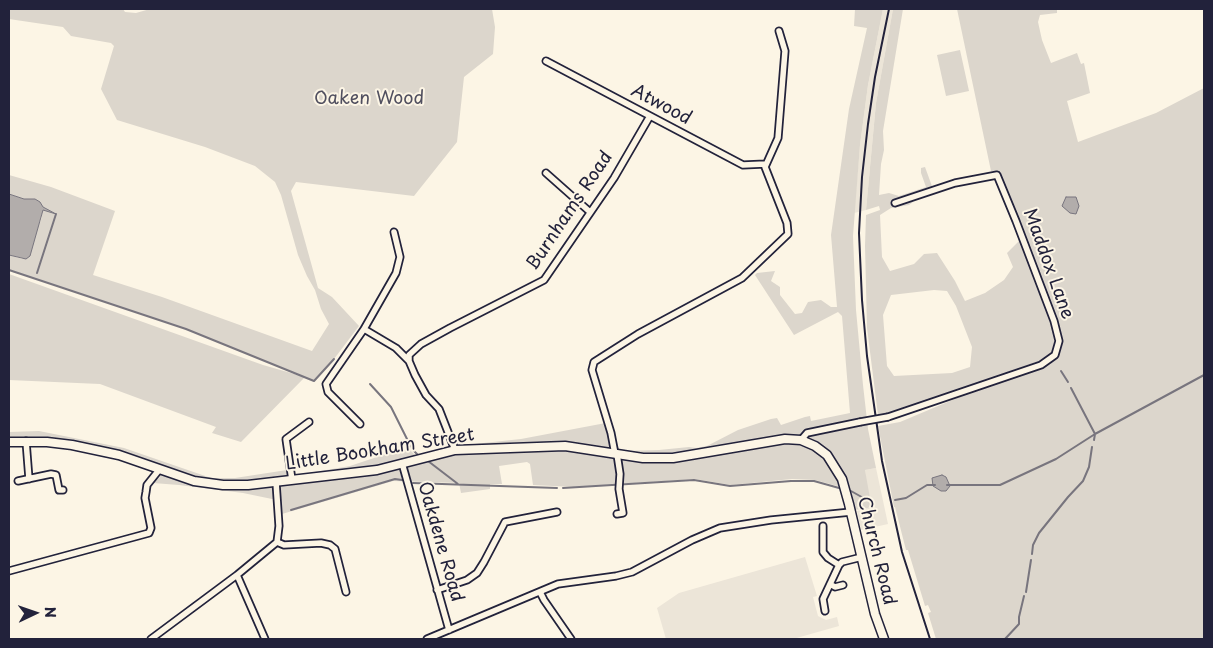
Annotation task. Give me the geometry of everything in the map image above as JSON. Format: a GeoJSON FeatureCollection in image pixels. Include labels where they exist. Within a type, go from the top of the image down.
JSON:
{"type":"FeatureCollection","features":[{"type":"Feature","properties":{"kind":"street"},"geometry":{"type":"LineString","coordinates":[[617,514],[623,513],[616,454],[592,370],[594,362],[638,334],[742,278],[788,234],[787,223],[765,164],[775,148],[778,138],[785,51],[779,31]]}},
{"type":"Feature","properties":{"kind":"street","name":"Atwood"},"geometry":{"type":"LineString","coordinates":[[546,61],[743,165],[765,164]]}},
{"type":"Feature","properties":{"kind":"street","name":"Burnhams Road"},"geometry":{"type":"LineString","coordinates":[[408,361],[410,353],[421,344],[544,280],[614,178],[650,116]]}},
{"type":"Feature","properties":{"kind":"street"},"geometry":{"type":"LineString","coordinates":[[546,173],[590,212]]}},
{"type":"Feature","properties":{"kind":"street","name":"Maddox Lane"},"geometry":{"type":"LineString","coordinates":[[801,440],[805,434],[810,432],[888,417],[1041,365],[1054,355],[1059,341],[1054,321],[997,175],[955,183],[895,203]]}},
{"type":"Feature","properties":{"kind":"street"},"geometry":{"type":"LineString","coordinates":[[360,424],[328,392],[326,384],[364,329],[396,273],[400,257],[394,232]]}},
{"type":"Feature","properties":{"kind":"street"},"geometry":{"type":"LineString","coordinates":[[364,329],[396,348],[408,361],[422,389],[439,409],[455,450]]}},
{"type":"Feature","properties":{"kind":"street"},"geometry":{"type":"LineString","coordinates":[[292,480],[286,439],[309,422]]}},
{"type":"Feature","properties":{"kind":"street","name":"Little Bookham Street"},"geometry":{"type":"LineString","coordinates":[[9,442],[47,442],[82,447],[118,455],[194,481],[223,485],[248,485],[377,470],[402,462],[455,450],[565,446],[643,458],[673,458],[785,439],[801,440],[823,451],[837,470]]}},
{"type":"Feature","properties":{"kind":"street"},"geometry":{"type":"LineString","coordinates":[[26,441],[29,479]]}},
{"type":"Feature","properties":{"kind":"street","name":"Oakdene Road"},"geometry":{"type":"LineString","coordinates":[[402,462],[449,630]]}},
{"type":"Feature","properties":{"kind":"street"},"geometry":{"type":"LineString","coordinates":[[9,571],[148,533],[152,528],[145,498],[147,485],[159,470]]}},
{"type":"Feature","properties":{"kind":"street","name":"Church Road"},"geometry":{"type":"LineString","coordinates":[[837,470],[845,487],[875,614],[884,639]]}},
{"type":"Feature","properties":{"kind":"street"},"geometry":{"type":"LineString","coordinates":[[18,480],[51,474],[56,475],[59,490],[64,490]]}},
{"type":"Feature","properties":{"kind":"street"},"geometry":{"type":"LineString","coordinates":[[151,639],[237,576],[277,542],[279,526],[276,482]]}},
{"type":"Feature","properties":{"kind":"street"},"geometry":{"type":"LineString","coordinates":[[437,590],[467,580],[477,573],[504,522],[557,512]]}},
{"type":"Feature","properties":{"kind":"street"},"geometry":{"type":"LineString","coordinates":[[426,639],[568,582],[632,572],[692,540],[720,528],[771,520],[851,512]]}},
{"type":"Feature","properties":{"kind":"street"},"geometry":{"type":"LineString","coordinates":[[822,526],[823,552],[828,558],[839,565]]}},
{"type":"Feature","properties":{"kind":"street"},"geometry":{"type":"LineString","coordinates":[[277,542],[284,545],[321,543],[330,545],[334,549],[346,592]]}},
{"type":"Feature","properties":{"kind":"street"},"geometry":{"type":"LineString","coordinates":[[826,611],[822,599],[839,565],[842,562],[862,557]]}},
{"type":"Feature","properties":{"kind":"street"},"geometry":{"type":"LineString","coordinates":[[237,576],[265,639]]}},
{"type":"Feature","properties":{"kind":"street"},"geometry":{"type":"LineString","coordinates":[[830,584],[835,587],[843,585]]}},
{"type":"Feature","properties":{"kind":"street"},"geometry":{"type":"LineString","coordinates":[[540,592],[571,639]]}},
{"type":"Feature","properties":{"kind":"shaded area"},"geometry":{"type":"Polygon","coordinates":[[[883,9],[893,9],[876,103],[866,210],[854,213],[868,85],[883,9]]]}},
{"type":"Feature","properties":{"kind":"shaded area"},"geometry":{"type":"Polygon","coordinates":[[[9,194],[24,199],[35,199],[43,207],[56,214],[43,210],[30,256],[26,259],[9,255],[9,194]]]}},
{"type":"Feature","properties":{"kind":"shaded area"},"geometry":{"type":"Polygon","coordinates":[[[1066,197],[1076,197],[1079,206],[1076,214],[1070,213],[1062,206],[1066,197]]]}},
{"type":"Feature","properties":{"kind":"shaded area"},"geometry":{"type":"Polygon","coordinates":[[[876,468],[888,524],[861,530],[857,511],[868,508],[865,470],[876,468]]]}},
{"type":"Feature","properties":{"kind":"shaded area"},"geometry":{"type":"Polygon","coordinates":[[[942,475],[946,477],[950,486],[946,491],[941,491],[933,486],[932,478],[942,475]]]}},
{"type":"Feature","properties":{"kind":"shaded area"},"geometry":{"type":"Polygon","coordinates":[[[805,557],[817,596],[813,597],[818,616],[826,620],[837,617],[839,626],[793,639],[666,639],[657,608],[679,593],[805,557]]]}},
{"type":"Feature","properties":{"kind":"green space","name":"Oaken Wood"},"geometry":{"type":"Polygon","coordinates":[[[9,9],[123,9],[125,12],[136,13],[150,9],[492,9],[495,27],[493,54],[464,77],[457,142],[414,196],[296,182],[291,191],[318,288],[332,297],[359,326],[334,359],[314,381],[305,377],[241,442],[212,433],[216,427],[100,384],[9,380],[9,274],[263,365],[298,375],[186,329],[9,270],[9,255],[23,259],[41,220],[43,209],[55,214],[43,207],[35,199],[24,199],[9,194],[9,175],[51,187],[115,211],[93,275],[162,297],[312,351],[329,324],[298,255],[281,195],[275,182],[255,166],[205,147],[117,120],[101,89],[114,46],[111,43],[71,36],[63,27],[9,19],[9,9]]]}},
{"type":"Feature","properties":{"kind":"green space"},"geometry":{"type":"Polygon","coordinates":[[[855,9],[883,9],[868,85],[860,145],[853,236],[856,310],[863,385],[868,429],[876,468],[865,470],[871,504],[868,508],[855,510],[849,487],[841,487],[815,480],[792,479],[731,485],[695,479],[574,487],[533,485],[530,464],[527,462],[499,466],[502,484],[490,484],[490,489],[461,493],[459,483],[393,481],[282,514],[281,499],[153,483],[160,477],[161,466],[129,453],[53,438],[9,437],[9,432],[39,431],[124,448],[211,478],[235,478],[287,470],[290,475],[303,474],[350,466],[374,458],[407,442],[411,451],[416,456],[446,447],[521,439],[611,422],[621,451],[696,448],[707,446],[738,430],[771,419],[777,418],[781,425],[810,416],[811,421],[850,413],[842,316],[838,312],[794,335],[755,275],[757,273],[775,271],[771,281],[780,287],[780,295],[795,314],[802,313],[808,302],[821,300],[831,307],[837,307],[831,235],[849,109],[867,28],[854,26],[855,9]]]}},
{"type":"Feature","properties":{"kind":"green space"},"geometry":{"type":"Polygon","coordinates":[[[893,9],[903,9],[883,131],[884,150],[879,195],[889,193],[899,196],[926,187],[921,173],[921,168],[925,167],[933,189],[914,195],[913,202],[909,205],[891,208],[880,215],[882,257],[890,271],[914,264],[924,254],[937,253],[965,301],[985,293],[1004,280],[1013,267],[1007,253],[1019,241],[994,176],[994,171],[991,171],[957,9],[1057,9],[1057,13],[1040,15],[1038,22],[1042,40],[1051,63],[1077,53],[1081,64],[1084,63],[1090,93],[1067,101],[1078,142],[1156,113],[1204,88],[1204,639],[936,639],[928,613],[931,612],[928,605],[925,606],[894,507],[878,426],[900,422],[981,388],[1038,368],[1036,362],[904,410],[878,415],[867,328],[865,246],[866,215],[880,210],[879,206],[866,210],[876,103],[893,9]],[[934,290],[891,295],[883,315],[887,366],[894,376],[952,373],[970,367],[972,347],[956,306],[947,291],[934,290]]]}},
{"type":"Feature","properties":{"kind":"green space"},"geometry":{"type":"Polygon","coordinates":[[[960,50],[969,91],[946,96],[937,55],[960,50]]]}},
{"type":"Feature","properties":{"kind":"waterway"},"geometry":{"type":"LineString","coordinates":[[37,273],[56,214]]}},
{"type":"Feature","properties":{"kind":"waterway"},"geometry":{"type":"LineString","coordinates":[[9,270],[186,329],[314,381],[334,359]]}},
{"type":"Feature","properties":{"kind":"waterway"},"geometry":{"type":"LineString","coordinates":[[1061,371],[1068,382]]}},
{"type":"Feature","properties":{"kind":"waterway"},"geometry":{"type":"LineString","coordinates":[[947,485],[1000,485],[1056,459],[1095,434],[1204,375]]}},
{"type":"Feature","properties":{"kind":"waterway"},"geometry":{"type":"LineString","coordinates":[[370,384],[391,407],[412,449],[418,455]]}},
{"type":"Feature","properties":{"kind":"waterway"},"geometry":{"type":"LineString","coordinates":[[1071,388],[1095,434],[1094,440]]}},
{"type":"Feature","properties":{"kind":"waterway"},"geometry":{"type":"LineString","coordinates":[[1032,554],[1033,545],[1039,533],[1083,481],[1089,467],[1092,447]]}},
{"type":"Feature","properties":{"kind":"waterway"},"geometry":{"type":"LineString","coordinates":[[428,461],[458,484]]}},
{"type":"Feature","properties":{"kind":"waterway"},"geometry":{"type":"LineString","coordinates":[[291,510],[395,479],[402,480]]}},
{"type":"Feature","properties":{"kind":"waterway"},"geometry":{"type":"LineString","coordinates":[[563,488],[694,480],[730,486],[814,481],[839,488]]}},
{"type":"Feature","properties":{"kind":"waterway"},"geometry":{"type":"LineString","coordinates":[[413,483],[557,488]]}},
{"type":"Feature","properties":{"kind":"waterway"},"geometry":{"type":"LineString","coordinates":[[895,500],[906,498],[927,485],[935,485]]}},
{"type":"Feature","properties":{"kind":"waterway"},"geometry":{"type":"LineString","coordinates":[[851,491],[867,500]]}},
{"type":"Feature","properties":{"kind":"waterway"},"geometry":{"type":"LineString","coordinates":[[1026,592],[1031,560]]}},
{"type":"Feature","properties":{"kind":"waterway"},"geometry":{"type":"LineString","coordinates":[[1005,639],[1019,624],[1024,596]]}},
{"type":"Feature","properties":{"kind":"railway"},"geometry":{"type":"LineString","coordinates":[[889,9],[875,77],[862,177],[859,233],[862,300],[867,356],[882,461],[902,552],[930,639]]}}]}
